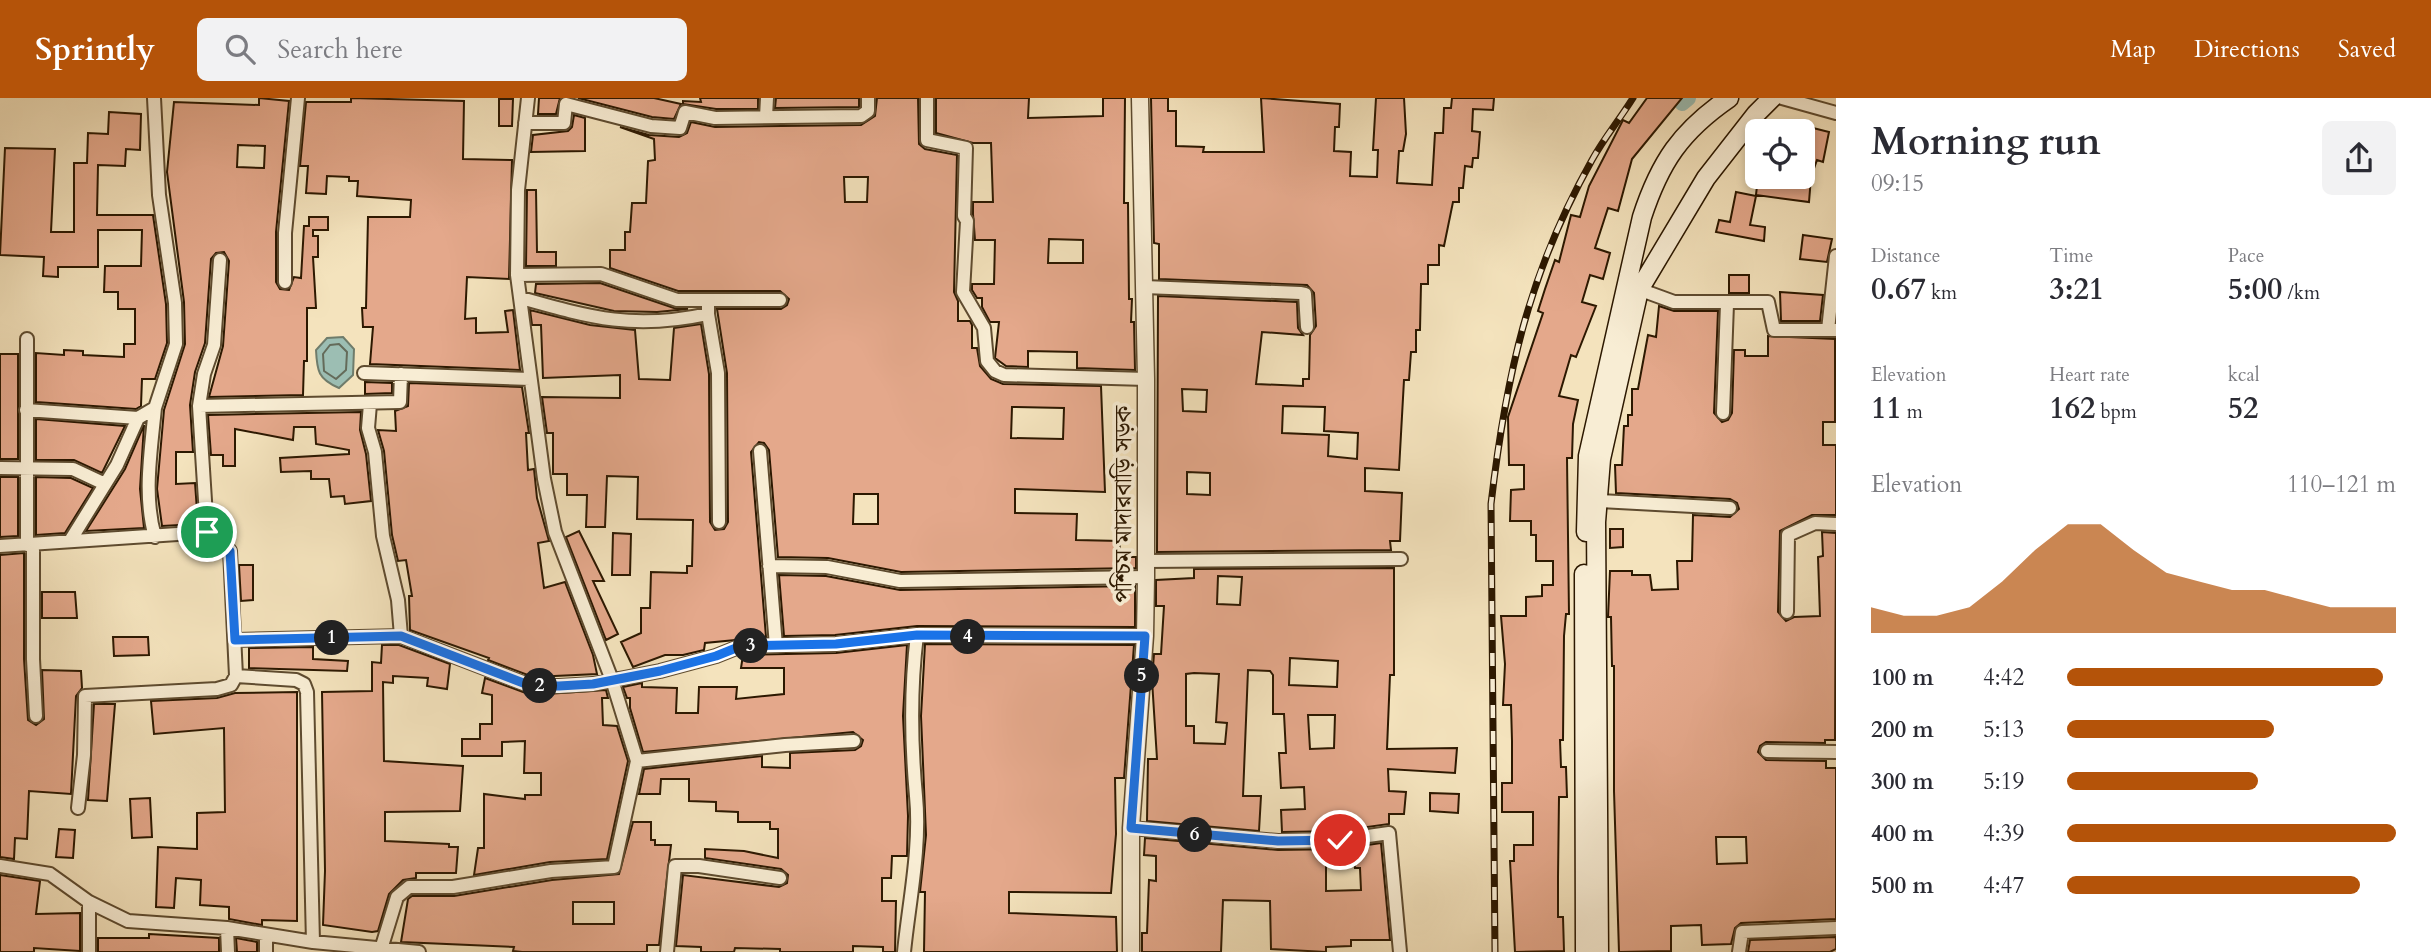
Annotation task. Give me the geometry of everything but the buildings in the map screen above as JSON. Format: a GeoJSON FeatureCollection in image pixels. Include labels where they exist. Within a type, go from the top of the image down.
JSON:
{"type":"FeatureCollection","features":[{"type":"Feature","properties":{"kind":"main road"},"geometry":{"type":"LineString","coordinates":[[1585,952],[1583,621],[1591,522],[1600,501],[1601,459],[1633,287],[1642,216],[1653,183],[1669,153],[1729,98]]}},
{"type":"Feature","properties":{"kind":"main road"},"geometry":{"type":"LineString","coordinates":[[1599,952],[1588,456],[1633,287],[1706,178],[1772,98]]}},
{"type":"Feature","properties":{"kind":"street"},"geometry":{"type":"LineString","coordinates":[[153,98],[159,195],[175,303],[176,344],[169,373],[155,408],[149,474],[150,520],[155,537]]}},
{"type":"Feature","properties":{"kind":"street"},"geometry":{"type":"LineString","coordinates":[[285,282],[285,233],[298,98]]}},
{"type":"Feature","properties":{"kind":"street"},"geometry":{"type":"LineString","coordinates":[[382,946],[397,897],[409,887],[453,887],[551,871],[614,867],[637,761],[612,680],[555,532],[530,380],[517,275],[518,190],[528,98]]}},
{"type":"Feature","properties":{"kind":"street"},"geometry":{"type":"LineString","coordinates":[[766,117],[767,98]]}},
{"type":"Feature","properties":{"kind":"street"},"geometry":{"type":"LineString","coordinates":[[525,123],[564,123],[566,104],[651,126],[670,127],[682,127],[685,112],[715,118],[861,116],[868,111],[869,98]]}},
{"type":"Feature","properties":{"kind":"street"},"geometry":{"type":"LineString","coordinates":[[927,98],[927,140],[966,148],[964,216],[967,221],[962,289],[984,328],[988,361],[995,371],[1004,375],[1146,379]]}},
{"type":"Feature","properties":{"kind":"street","name":"পশ্চিম মাদারবাড়ি সড়ক"},"geometry":{"type":"LineString","coordinates":[[1131,952],[1131,828],[1145,636],[1146,569],[1146,379],[1140,98]]}},
{"type":"Feature","properties":{"kind":"street"},"geometry":{"type":"LineString","coordinates":[[1782,98],[1836,113]]}},
{"type":"Feature","properties":{"kind":"street"},"geometry":{"type":"LineString","coordinates":[[1633,287],[1674,302],[1769,302],[1774,330],[1832,330],[1836,256]]}},
{"type":"Feature","properties":{"kind":"street"},"geometry":{"type":"LineString","coordinates":[[207,532],[199,406],[204,374],[215,345],[220,260]]}},
{"type":"Feature","properties":{"kind":"street"},"geometry":{"type":"LineString","coordinates":[[517,275],[601,274],[677,300],[780,300]]}},
{"type":"Feature","properties":{"kind":"street"},"geometry":{"type":"LineString","coordinates":[[1144,287],[1306,294],[1307,327]]}},
{"type":"Feature","properties":{"kind":"street"},"geometry":{"type":"LineString","coordinates":[[521,298],[629,323],[657,324],[708,314]]}},
{"type":"Feature","properties":{"kind":"street"},"geometry":{"type":"LineString","coordinates":[[708,299],[718,373],[719,522]]}},
{"type":"Feature","properties":{"kind":"street"},"geometry":{"type":"LineString","coordinates":[[1723,413],[1727,304]]}},
{"type":"Feature","properties":{"kind":"street"},"geometry":{"type":"LineString","coordinates":[[27,339],[27,467],[36,716]]}},
{"type":"Feature","properties":{"kind":"street"},"geometry":{"type":"LineString","coordinates":[[364,373],[530,380]]}},
{"type":"Feature","properties":{"kind":"street"},"geometry":{"type":"LineString","coordinates":[[199,406],[402,402],[401,374]]}},
{"type":"Feature","properties":{"kind":"street"},"geometry":{"type":"LineString","coordinates":[[370,404],[368,428],[374,452],[383,536],[398,600],[401,636]]}},
{"type":"Feature","properties":{"kind":"street"},"geometry":{"type":"LineString","coordinates":[[71,541],[105,484],[138,418],[155,408]]}},
{"type":"Feature","properties":{"kind":"street"},"geometry":{"type":"LineString","coordinates":[[26,411],[138,418]]}},
{"type":"Feature","properties":{"kind":"street"},"geometry":{"type":"LineString","coordinates":[[760,451],[776,646]]}},
{"type":"Feature","properties":{"kind":"street"},"geometry":{"type":"LineString","coordinates":[[0,468],[73,469],[105,484]]}},
{"type":"Feature","properties":{"kind":"street"},"geometry":{"type":"LineString","coordinates":[[1600,501],[1730,508]]}},
{"type":"Feature","properties":{"kind":"street"},"geometry":{"type":"LineString","coordinates":[[1787,612],[1788,535],[1815,523],[1836,524]]}},
{"type":"Feature","properties":{"kind":"street"},"geometry":{"type":"LineString","coordinates":[[0,546],[207,532],[218,536],[230,551],[236,676],[231,685],[217,689],[85,696],[84,755],[78,808]]}},
{"type":"Feature","properties":{"kind":"street"},"geometry":{"type":"LineString","coordinates":[[769,566],[827,567],[901,581],[1401,559]]}},
{"type":"Feature","properties":{"kind":"street"},"geometry":{"type":"LineString","coordinates":[[235,640],[401,636],[531,686],[612,680],[716,656],[741,646],[836,644],[917,635],[1145,636]]}},
{"type":"Feature","properties":{"kind":"street"},"geometry":{"type":"LineString","coordinates":[[904,952],[915,850],[916,796],[912,777],[911,686],[917,635]]}},
{"type":"Feature","properties":{"kind":"street"},"geometry":{"type":"LineString","coordinates":[[236,676],[296,680],[304,684],[307,692],[313,942]]}},
{"type":"Feature","properties":{"kind":"street"},"geometry":{"type":"LineString","coordinates":[[637,761],[785,745],[854,741]]}},
{"type":"Feature","properties":{"kind":"street"},"geometry":{"type":"LineString","coordinates":[[1767,751],[1836,752]]}},
{"type":"Feature","properties":{"kind":"street"},"geometry":{"type":"LineString","coordinates":[[1131,828],[1278,841],[1340,840],[1389,834],[1400,952]]}},
{"type":"Feature","properties":{"kind":"street"},"geometry":{"type":"LineString","coordinates":[[0,866],[50,874],[89,902],[128,921],[227,928],[313,942],[382,946],[419,952]]}},
{"type":"Feature","properties":{"kind":"street"},"geometry":{"type":"LineString","coordinates":[[667,952],[675,866],[711,867],[780,878]]}},
{"type":"Feature","properties":{"kind":"street"},"geometry":{"type":"LineString","coordinates":[[89,902],[89,952]]}},
{"type":"Feature","properties":{"kind":"street"},"geometry":{"type":"LineString","coordinates":[[227,928],[228,952]]}},
{"type":"Feature","properties":{"kind":"street"},"geometry":{"type":"LineString","coordinates":[[1739,952],[1742,932],[1836,928]]}},
{"type":"Feature","properties":{"kind":"street"},"geometry":{"type":"LineString","coordinates":[[266,935],[266,952]]}},
{"type":"Feature","properties":{"kind":"water"},"geometry":{"type":"Polygon","coordinates":[[[343,337],[354,349],[353,375],[339,388],[320,374],[316,350],[327,338],[343,337]]]}},
{"type":"Feature","properties":{"kind":"waterway"},"geometry":{"type":"LineString","coordinates":[[1682,103],[1688,98]]}},
{"type":"Feature","properties":{"kind":"railway"},"geometry":{"type":"LineString","coordinates":[[1495,952],[1491,504],[1504,412],[1523,327],[1551,244],[1592,160],[1633,98]]}},
{"type":"Feature","properties":{"kind":"route"},"geometry":{"type":"LineString","coordinates":[[207,532],[218,536],[230,551],[235,640],[401,636],[531,686],[593,684],[660,671],[716,656],[741,646],[836,644],[917,635],[1145,636],[1131,828],[1206,837],[1278,841],[1340,840]]}}]}
